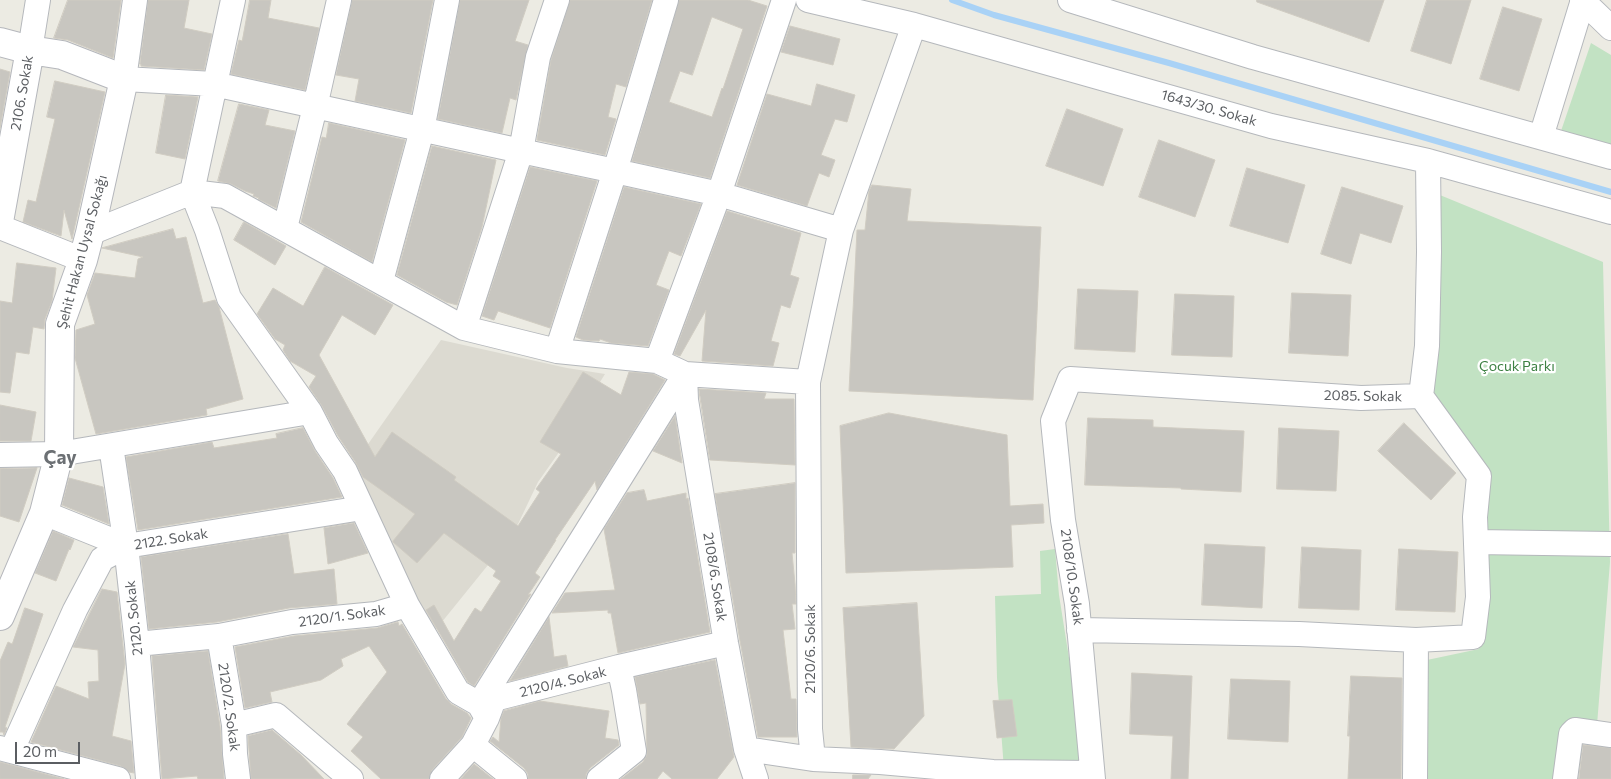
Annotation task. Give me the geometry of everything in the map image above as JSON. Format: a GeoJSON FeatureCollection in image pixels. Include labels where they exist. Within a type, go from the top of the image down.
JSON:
{"type":"FeatureCollection","features":[{"type":"Feature","properties":{"kind":"main road"},"geometry":{"type":"LineString","coordinates":[[0,42],[30,50],[62,54],[124,80]]}},
{"type":"Feature","properties":{"kind":"main road","name":"2106. Sokak"},"geometry":{"type":"LineString","coordinates":[[0,216],[30,50]]}},
{"type":"Feature","properties":{"kind":"main road","name":"Şehit Hakan Uysal Sokağı"},"geometry":{"type":"LineString","coordinates":[[0,616],[44,513],[59,454],[60,324],[83,260],[124,80]]}},
{"type":"Feature","properties":{"kind":"street","name":"2106. Sokak"},"geometry":{"type":"LineString","coordinates":[[30,50],[38,0]]}},
{"type":"Feature","properties":{"kind":"street","name":"Şehit Hakan Uysal Sokağı"},"geometry":{"type":"LineString","coordinates":[[124,80],[136,0]]}},
{"type":"Feature","properties":{"kind":"street"},"geometry":{"type":"LineString","coordinates":[[233,0],[192,192],[207,230],[229,298],[310,412],[326,443],[345,471],[407,605],[458,692],[483,711],[685,374]]}},
{"type":"Feature","properties":{"kind":"street"},"geometry":{"type":"LineString","coordinates":[[285,228],[339,0]]}},
{"type":"Feature","properties":{"kind":"street"},"geometry":{"type":"LineString","coordinates":[[381,281],[422,130],[446,0]]}},
{"type":"Feature","properties":{"kind":"street"},"geometry":{"type":"LineString","coordinates":[[464,328],[520,151],[538,57],[557,0]]}},
{"type":"Feature","properties":{"kind":"street"},"geometry":{"type":"LineString","coordinates":[[557,351],[615,171],[666,0]]}},
{"type":"Feature","properties":{"kind":"street"},"geometry":{"type":"LineString","coordinates":[[657,361],[719,194],[784,0]]}},
{"type":"Feature","properties":{"kind":"street","name":"1643/30. Sokak"},"geometry":{"type":"LineString","coordinates":[[808,0],[914,24],[1271,126],[1428,161],[1611,212]]}},
{"type":"Feature","properties":{"kind":"street"},"geometry":{"type":"LineString","coordinates":[[1070,0],[1253,58],[1611,157]]}},
{"type":"Feature","properties":{"kind":"street"},"geometry":{"type":"LineString","coordinates":[[1541,137],[1588,2],[1611,28]]}},
{"type":"Feature","properties":{"kind":"street","name":"2120/6. Sokak"},"geometry":{"type":"LineString","coordinates":[[813,759],[810,729],[808,382],[841,230],[914,24]]}},
{"type":"Feature","properties":{"kind":"street"},"geometry":{"type":"LineString","coordinates":[[124,80],[214,84],[719,194],[841,230]]}},
{"type":"Feature","properties":{"kind":"street","name":"2085. Sokak"},"geometry":{"type":"LineString","coordinates":[[1070,379],[1361,398],[1421,396],[1428,337],[1428,161]]}},
{"type":"Feature","properties":{"kind":"street"},"geometry":{"type":"LineString","coordinates":[[90,233],[192,192],[225,196],[464,328],[557,351],[657,361],[685,374],[808,382]]}},
{"type":"Feature","properties":{"kind":"street"},"geometry":{"type":"LineString","coordinates":[[0,227],[83,260]]}},
{"type":"Feature","properties":{"kind":"street","name":"2108/6. Sokak"},"geometry":{"type":"LineString","coordinates":[[685,374],[686,400],[726,643],[746,749],[756,779]]}},
{"type":"Feature","properties":{"kind":"street","name":"2108/10. Sokak"},"geometry":{"type":"LineString","coordinates":[[1070,379],[1053,421],[1064,520],[1077,604],[1092,776]]}},
{"type":"Feature","properties":{"kind":"street"},"geometry":{"type":"LineString","coordinates":[[1079,630],[1299,634],[1416,640],[1473,637],[1478,596],[1475,516],[1478,476],[1421,396]]}},
{"type":"Feature","properties":{"kind":"street"},"geometry":{"type":"LineString","coordinates":[[0,455],[59,454],[310,412]]}},
{"type":"Feature","properties":{"kind":"street","name":"2120. Sokak"},"geometry":{"type":"LineString","coordinates":[[111,446],[126,546],[137,644],[148,779]]}},
{"type":"Feature","properties":{"kind":"street","name":"2122. Sokak"},"geometry":{"type":"LineString","coordinates":[[6,749],[102,559],[126,546],[362,508]]}},
{"type":"Feature","properties":{"kind":"street"},"geometry":{"type":"LineString","coordinates":[[44,513],[126,546]]}},
{"type":"Feature","properties":{"kind":"street"},"geometry":{"type":"LineString","coordinates":[[1476,542],[1611,544]]}},
{"type":"Feature","properties":{"kind":"street","name":"2120/1. Sokak"},"geometry":{"type":"LineString","coordinates":[[137,644],[219,636],[292,622],[376,614],[407,605]]}},
{"type":"Feature","properties":{"kind":"street","name":"2120/2. Sokak"},"geometry":{"type":"LineString","coordinates":[[219,636],[234,725],[238,779]]}},
{"type":"Feature","properties":{"kind":"street"},"geometry":{"type":"LineString","coordinates":[[1415,779],[1416,640]]}},
{"type":"Feature","properties":{"kind":"street","name":"2120/4. Sokak"},"geometry":{"type":"LineString","coordinates":[[442,779],[473,745],[483,711],[494,699],[619,667],[726,643]]}},
{"type":"Feature","properties":{"kind":"street"},"geometry":{"type":"LineString","coordinates":[[599,779],[634,752],[619,667]]}},
{"type":"Feature","properties":{"kind":"street"},"geometry":{"type":"LineString","coordinates":[[234,725],[276,716],[351,779]]}},
{"type":"Feature","properties":{"kind":"street"},"geometry":{"type":"LineString","coordinates":[[1565,779],[1571,734],[1575,730],[1611,735]]}},
{"type":"Feature","properties":{"kind":"street"},"geometry":{"type":"LineString","coordinates":[[473,745],[515,779]]}},
{"type":"Feature","properties":{"kind":"street"},"geometry":{"type":"LineString","coordinates":[[6,749],[118,779]]}},
{"type":"Feature","properties":{"kind":"street"},"geometry":{"type":"LineString","coordinates":[[746,749],[880,771],[993,776],[1092,776]]}},
{"type":"Feature","properties":{"kind":"shaded area"},"geometry":{"type":"Polygon","coordinates":[[[441,340],[567,368],[605,374],[569,438],[538,482],[518,524],[488,565],[433,633],[352,467],[441,340]]]}},
{"type":"Feature","properties":{"kind":"green space"},"geometry":{"type":"Polygon","coordinates":[[[1591,43],[1611,55],[1611,145],[1561,131],[1591,43]]]}},
{"type":"Feature","properties":{"kind":"green space","name":"Çocuk Parkı"},"geometry":{"type":"Polygon","coordinates":[[[1435,193],[1603,262],[1610,562],[1597,725],[1565,727],[1560,779],[1426,779],[1427,660],[1479,649],[1484,474],[1427,395],[1435,193]]]}},
{"type":"Feature","properties":{"kind":"green space"},"geometry":{"type":"Polygon","coordinates":[[[1055,549],[1059,595],[1086,765],[1004,769],[997,678],[995,596],[1041,594],[1040,551],[1055,549]]]}},
{"type":"Feature","properties":{"kind":"building"},"geometry":{"type":"Polygon","coordinates":[[[68,0],[121,0],[113,58],[68,40],[54,38],[68,0]]]}},
{"type":"Feature","properties":{"kind":"building"},"geometry":{"type":"Polygon","coordinates":[[[148,0],[189,0],[184,28],[212,34],[204,70],[141,66],[148,0]]]}},
{"type":"Feature","properties":{"kind":"building"},"geometry":{"type":"Polygon","coordinates":[[[250,0],[271,0],[268,18],[319,28],[305,90],[231,74],[239,40],[242,41],[250,0]]]}},
{"type":"Feature","properties":{"kind":"building"},"geometry":{"type":"Polygon","coordinates":[[[352,0],[433,0],[411,113],[355,101],[359,79],[336,75],[352,0]]]}},
{"type":"Feature","properties":{"kind":"building"},"geometry":{"type":"Polygon","coordinates":[[[460,0],[529,0],[515,41],[528,45],[516,100],[510,98],[502,133],[438,119],[460,0]]]}},
{"type":"Feature","properties":{"kind":"building"},"geometry":{"type":"Polygon","coordinates":[[[570,0],[652,0],[626,87],[616,84],[608,117],[616,119],[605,155],[537,140],[551,60],[570,0]]]}},
{"type":"Feature","properties":{"kind":"building"},"geometry":{"type":"Polygon","coordinates":[[[679,0],[748,0],[767,6],[710,178],[632,161],[679,0]],[[712,17],[692,75],[680,71],[669,102],[712,117],[743,29],[712,17]]]}},
{"type":"Feature","properties":{"kind":"building"},"geometry":{"type":"Polygon","coordinates":[[[1257,0],[1384,0],[1369,42],[1257,2],[1257,0]]]}},
{"type":"Feature","properties":{"kind":"building"},"geometry":{"type":"Polygon","coordinates":[[[1427,0],[1471,0],[1451,64],[1411,51],[1427,0]]]}},
{"type":"Feature","properties":{"kind":"building"},"geometry":{"type":"Polygon","coordinates":[[[1503,7],[1542,19],[1519,91],[1480,79],[1503,7]]]}},
{"type":"Feature","properties":{"kind":"building"},"geometry":{"type":"Polygon","coordinates":[[[790,26],[840,39],[833,65],[781,52],[790,26]]]}},
{"type":"Feature","properties":{"kind":"building"},"geometry":{"type":"Polygon","coordinates":[[[0,69],[10,72],[0,128],[0,69]]]}},
{"type":"Feature","properties":{"kind":"building"},"geometry":{"type":"Polygon","coordinates":[[[55,81],[105,92],[72,239],[64,210],[61,236],[23,222],[28,200],[36,202],[55,119],[47,117],[55,81]]]}},
{"type":"Feature","properties":{"kind":"building"},"geometry":{"type":"Polygon","coordinates":[[[817,84],[855,95],[847,122],[835,119],[821,155],[835,160],[829,177],[819,173],[807,206],[737,185],[767,94],[811,106],[817,84]]]}},
{"type":"Feature","properties":{"kind":"building"},"geometry":{"type":"Polygon","coordinates":[[[166,95],[198,97],[185,159],[156,153],[166,95]]]}},
{"type":"Feature","properties":{"kind":"building"},"geometry":{"type":"Polygon","coordinates":[[[239,104],[269,110],[265,125],[295,131],[276,208],[253,196],[254,194],[231,184],[218,181],[239,104]]]}},
{"type":"Feature","properties":{"kind":"building"},"geometry":{"type":"Polygon","coordinates":[[[1067,109],[1123,129],[1103,186],[1046,166],[1067,109]]]}},
{"type":"Feature","properties":{"kind":"building"},"geometry":{"type":"Polygon","coordinates":[[[329,123],[405,140],[372,262],[301,222],[322,137],[326,138],[329,123]]]}},
{"type":"Feature","properties":{"kind":"building"},"geometry":{"type":"Polygon","coordinates":[[[1159,140],[1215,160],[1195,217],[1139,197],[1159,140]]]}},
{"type":"Feature","properties":{"kind":"building"},"geometry":{"type":"Polygon","coordinates":[[[432,146],[496,160],[482,227],[457,305],[446,302],[397,275],[432,146]]]}},
{"type":"Feature","properties":{"kind":"building"},"geometry":{"type":"Polygon","coordinates":[[[530,167],[597,181],[550,328],[498,311],[494,320],[482,316],[530,167]]]}},
{"type":"Feature","properties":{"kind":"building"},"geometry":{"type":"Polygon","coordinates":[[[1247,168],[1305,185],[1288,243],[1230,226],[1247,168]]]}},
{"type":"Feature","properties":{"kind":"building"},"geometry":{"type":"Polygon","coordinates":[[[872,185],[911,189],[907,221],[1041,227],[1033,400],[849,391],[857,230],[865,230],[869,191],[872,185]]]}},
{"type":"Feature","properties":{"kind":"building"},"geometry":{"type":"Polygon","coordinates":[[[624,187],[701,204],[681,256],[669,251],[656,285],[669,290],[648,346],[611,343],[600,339],[599,341],[583,340],[576,337],[624,187]]]}},
{"type":"Feature","properties":{"kind":"building"},"geometry":{"type":"Polygon","coordinates":[[[1342,187],[1403,206],[1391,243],[1360,233],[1351,264],[1321,254],[1342,187]]]}},
{"type":"Feature","properties":{"kind":"building"},"geometry":{"type":"Polygon","coordinates":[[[727,211],[801,233],[790,275],[799,278],[790,308],[781,305],[771,341],[779,343],[773,366],[702,361],[706,310],[680,356],[674,354],[727,211]]]}},
{"type":"Feature","properties":{"kind":"building"},"geometry":{"type":"Polygon","coordinates":[[[244,222],[286,246],[275,265],[234,240],[244,222]]]}},
{"type":"Feature","properties":{"kind":"building"},"geometry":{"type":"Polygon","coordinates":[[[173,229],[176,239],[186,237],[203,303],[215,300],[219,307],[243,399],[206,409],[207,415],[96,434],[75,358],[76,330],[95,324],[87,295],[95,273],[135,278],[138,259],[143,257],[102,248],[173,229]]]}},
{"type":"Feature","properties":{"kind":"building"},"geometry":{"type":"Polygon","coordinates":[[[17,263],[56,268],[52,301],[45,319],[44,329],[33,327],[29,354],[16,352],[10,393],[0,392],[0,301],[12,303],[17,263]]]}},
{"type":"Feature","properties":{"kind":"building"},"geometry":{"type":"Polygon","coordinates":[[[325,267],[393,305],[375,335],[342,315],[319,355],[375,457],[392,432],[456,477],[454,480],[518,526],[540,492],[536,489],[561,454],[540,442],[583,372],[621,395],[629,372],[653,374],[665,380],[597,490],[595,481],[555,540],[535,573],[540,577],[528,595],[531,594],[474,686],[468,682],[426,610],[434,605],[454,641],[475,608],[481,612],[501,581],[493,576],[496,571],[444,533],[417,563],[393,542],[415,514],[363,477],[309,387],[316,376],[290,361],[283,350],[285,345],[275,339],[257,314],[273,288],[303,306],[325,267]]]}},
{"type":"Feature","properties":{"kind":"building"},"geometry":{"type":"Polygon","coordinates":[[[1078,289],[1138,291],[1135,352],[1075,349],[1078,289]]]}},
{"type":"Feature","properties":{"kind":"building"},"geometry":{"type":"Polygon","coordinates":[[[1292,293],[1351,295],[1348,356],[1289,353],[1292,293]]]}},
{"type":"Feature","properties":{"kind":"building"},"geometry":{"type":"Polygon","coordinates":[[[1175,294],[1234,296],[1232,357],[1172,355],[1175,294]]]}},
{"type":"Feature","properties":{"kind":"building"},"geometry":{"type":"Polygon","coordinates":[[[699,389],[766,393],[764,399],[794,399],[795,465],[710,460],[699,389]]]}},
{"type":"Feature","properties":{"kind":"building"},"geometry":{"type":"Polygon","coordinates":[[[0,405],[36,412],[31,441],[0,441],[0,405]]]}},
{"type":"Feature","properties":{"kind":"building"},"geometry":{"type":"Polygon","coordinates":[[[889,413],[1007,435],[1010,506],[1043,504],[1044,523],[1011,525],[1013,567],[846,573],[840,426],[889,413]]]}},
{"type":"Feature","properties":{"kind":"building"},"geometry":{"type":"Polygon","coordinates":[[[675,416],[682,463],[653,451],[675,416]]]}},
{"type":"Feature","properties":{"kind":"building"},"geometry":{"type":"Polygon","coordinates":[[[1088,418],[1153,420],[1153,427],[1244,431],[1241,492],[1085,485],[1088,418]]]}},
{"type":"Feature","properties":{"kind":"building"},"geometry":{"type":"Polygon","coordinates":[[[1404,423],[1456,473],[1431,500],[1378,451],[1404,423]]]}},
{"type":"Feature","properties":{"kind":"building"},"geometry":{"type":"Polygon","coordinates":[[[303,428],[315,451],[333,478],[342,497],[138,530],[126,457],[212,442],[214,448],[277,438],[276,434],[303,428]]]}},
{"type":"Feature","properties":{"kind":"building"},"geometry":{"type":"Polygon","coordinates":[[[1279,428],[1339,431],[1336,491],[1277,489],[1279,428]]]}},
{"type":"Feature","properties":{"kind":"building"},"geometry":{"type":"Polygon","coordinates":[[[37,468],[19,522],[0,516],[0,469],[37,468]]]}},
{"type":"Feature","properties":{"kind":"building"},"geometry":{"type":"Polygon","coordinates":[[[69,478],[103,487],[109,524],[62,505],[69,478]]]}},
{"type":"Feature","properties":{"kind":"building"},"geometry":{"type":"Polygon","coordinates":[[[795,483],[795,553],[792,553],[796,604],[792,604],[795,629],[783,630],[791,699],[796,699],[797,737],[758,737],[715,494],[795,483]]]}},
{"type":"Feature","properties":{"kind":"building"},"geometry":{"type":"Polygon","coordinates":[[[644,490],[647,501],[686,493],[710,632],[618,653],[611,613],[608,613],[608,610],[552,613],[565,593],[615,590],[604,529],[627,493],[644,490]]]}},
{"type":"Feature","properties":{"kind":"building"},"geometry":{"type":"Polygon","coordinates":[[[354,523],[368,553],[328,564],[324,528],[354,523]]]}},
{"type":"Feature","properties":{"kind":"building"},"geometry":{"type":"Polygon","coordinates":[[[53,531],[74,540],[56,581],[35,573],[53,531]]]}},
{"type":"Feature","properties":{"kind":"building"},"geometry":{"type":"Polygon","coordinates":[[[288,534],[294,574],[334,569],[337,604],[289,608],[217,622],[149,629],[141,557],[288,534]]]}},
{"type":"Feature","properties":{"kind":"building"},"geometry":{"type":"Polygon","coordinates":[[[1205,544],[1265,547],[1262,608],[1202,605],[1205,544]]]}},
{"type":"Feature","properties":{"kind":"building"},"geometry":{"type":"Polygon","coordinates":[[[1302,547],[1361,550],[1359,610],[1299,608],[1302,547]]]}},
{"type":"Feature","properties":{"kind":"building"},"geometry":{"type":"Polygon","coordinates":[[[1399,549],[1458,552],[1455,612],[1396,610],[1399,549]]]}},
{"type":"Feature","properties":{"kind":"building"},"geometry":{"type":"Polygon","coordinates":[[[102,589],[117,592],[125,664],[112,736],[131,741],[134,773],[121,766],[31,742],[56,686],[89,699],[88,682],[99,681],[98,650],[73,647],[102,589]]]}},
{"type":"Feature","properties":{"kind":"building"},"geometry":{"type":"Polygon","coordinates":[[[917,603],[924,716],[894,749],[851,747],[843,608],[917,603]]]}},
{"type":"Feature","properties":{"kind":"building"},"geometry":{"type":"Polygon","coordinates":[[[25,608],[43,614],[5,727],[7,728],[4,735],[3,732],[0,732],[0,661],[8,642],[12,644],[25,608]]]}},
{"type":"Feature","properties":{"kind":"building"},"geometry":{"type":"Polygon","coordinates":[[[549,617],[554,657],[566,655],[568,666],[510,681],[549,617]]]}},
{"type":"Feature","properties":{"kind":"building"},"geometry":{"type":"Polygon","coordinates":[[[398,622],[399,626],[402,624],[446,699],[467,713],[471,718],[462,737],[432,770],[429,779],[381,779],[351,751],[363,737],[347,724],[387,672],[369,646],[341,659],[343,666],[321,680],[270,692],[272,702],[245,708],[235,647],[294,636],[377,628],[398,622]]]}},
{"type":"Feature","properties":{"kind":"building"},"geometry":{"type":"Polygon","coordinates":[[[208,651],[220,726],[224,779],[198,779],[197,776],[162,779],[152,656],[208,651]]]}},
{"type":"Feature","properties":{"kind":"building"},"geometry":{"type":"Polygon","coordinates":[[[715,660],[734,757],[717,779],[672,779],[663,771],[657,779],[621,779],[643,762],[647,755],[646,703],[640,704],[635,677],[715,660]]]}},
{"type":"Feature","properties":{"kind":"building"},"geometry":{"type":"Polygon","coordinates":[[[1132,673],[1192,676],[1188,779],[1171,779],[1173,736],[1130,734],[1132,673]]]}},
{"type":"Feature","properties":{"kind":"building"},"geometry":{"type":"Polygon","coordinates":[[[1351,676],[1402,678],[1401,779],[1348,779],[1351,676]]]}},
{"type":"Feature","properties":{"kind":"building"},"geometry":{"type":"Polygon","coordinates":[[[1231,679],[1290,681],[1288,742],[1228,739],[1231,679]]]}},
{"type":"Feature","properties":{"kind":"building"},"geometry":{"type":"Polygon","coordinates":[[[1012,700],[1017,736],[997,738],[993,701],[1012,700]]]}},
{"type":"Feature","properties":{"kind":"building"},"geometry":{"type":"Polygon","coordinates":[[[540,701],[609,711],[605,738],[618,740],[619,745],[590,768],[586,774],[586,779],[528,779],[528,774],[524,768],[490,741],[493,737],[499,742],[501,718],[504,711],[540,701]]]}},
{"type":"Feature","properties":{"kind":"building"},"geometry":{"type":"Polygon","coordinates":[[[272,730],[301,755],[324,779],[251,779],[248,736],[272,730]]]}},
{"type":"Feature","properties":{"kind":"building"},"geometry":{"type":"Polygon","coordinates":[[[1583,745],[1611,748],[1611,779],[1579,779],[1583,745]]]}},
{"type":"Feature","properties":{"kind":"building"},"geometry":{"type":"Polygon","coordinates":[[[0,762],[64,779],[0,779],[0,762]]]}},
{"type":"Feature","properties":{"kind":"building"},"geometry":{"type":"Polygon","coordinates":[[[474,764],[493,779],[461,779],[474,764]]]}},
{"type":"Feature","properties":{"kind":"building"},"geometry":{"type":"Polygon","coordinates":[[[853,775],[871,775],[868,779],[853,779],[853,775]]]}},
{"type":"Feature","properties":{"kind":"waterway"},"geometry":{"type":"LineString","coordinates":[[952,0],[994,15],[1169,63],[1611,192]]}},
{"type":"Feature","properties":{"kind":"district","name":"Çay"},"geometry":{"type":"Point","coordinates":[60,458]}}]}
